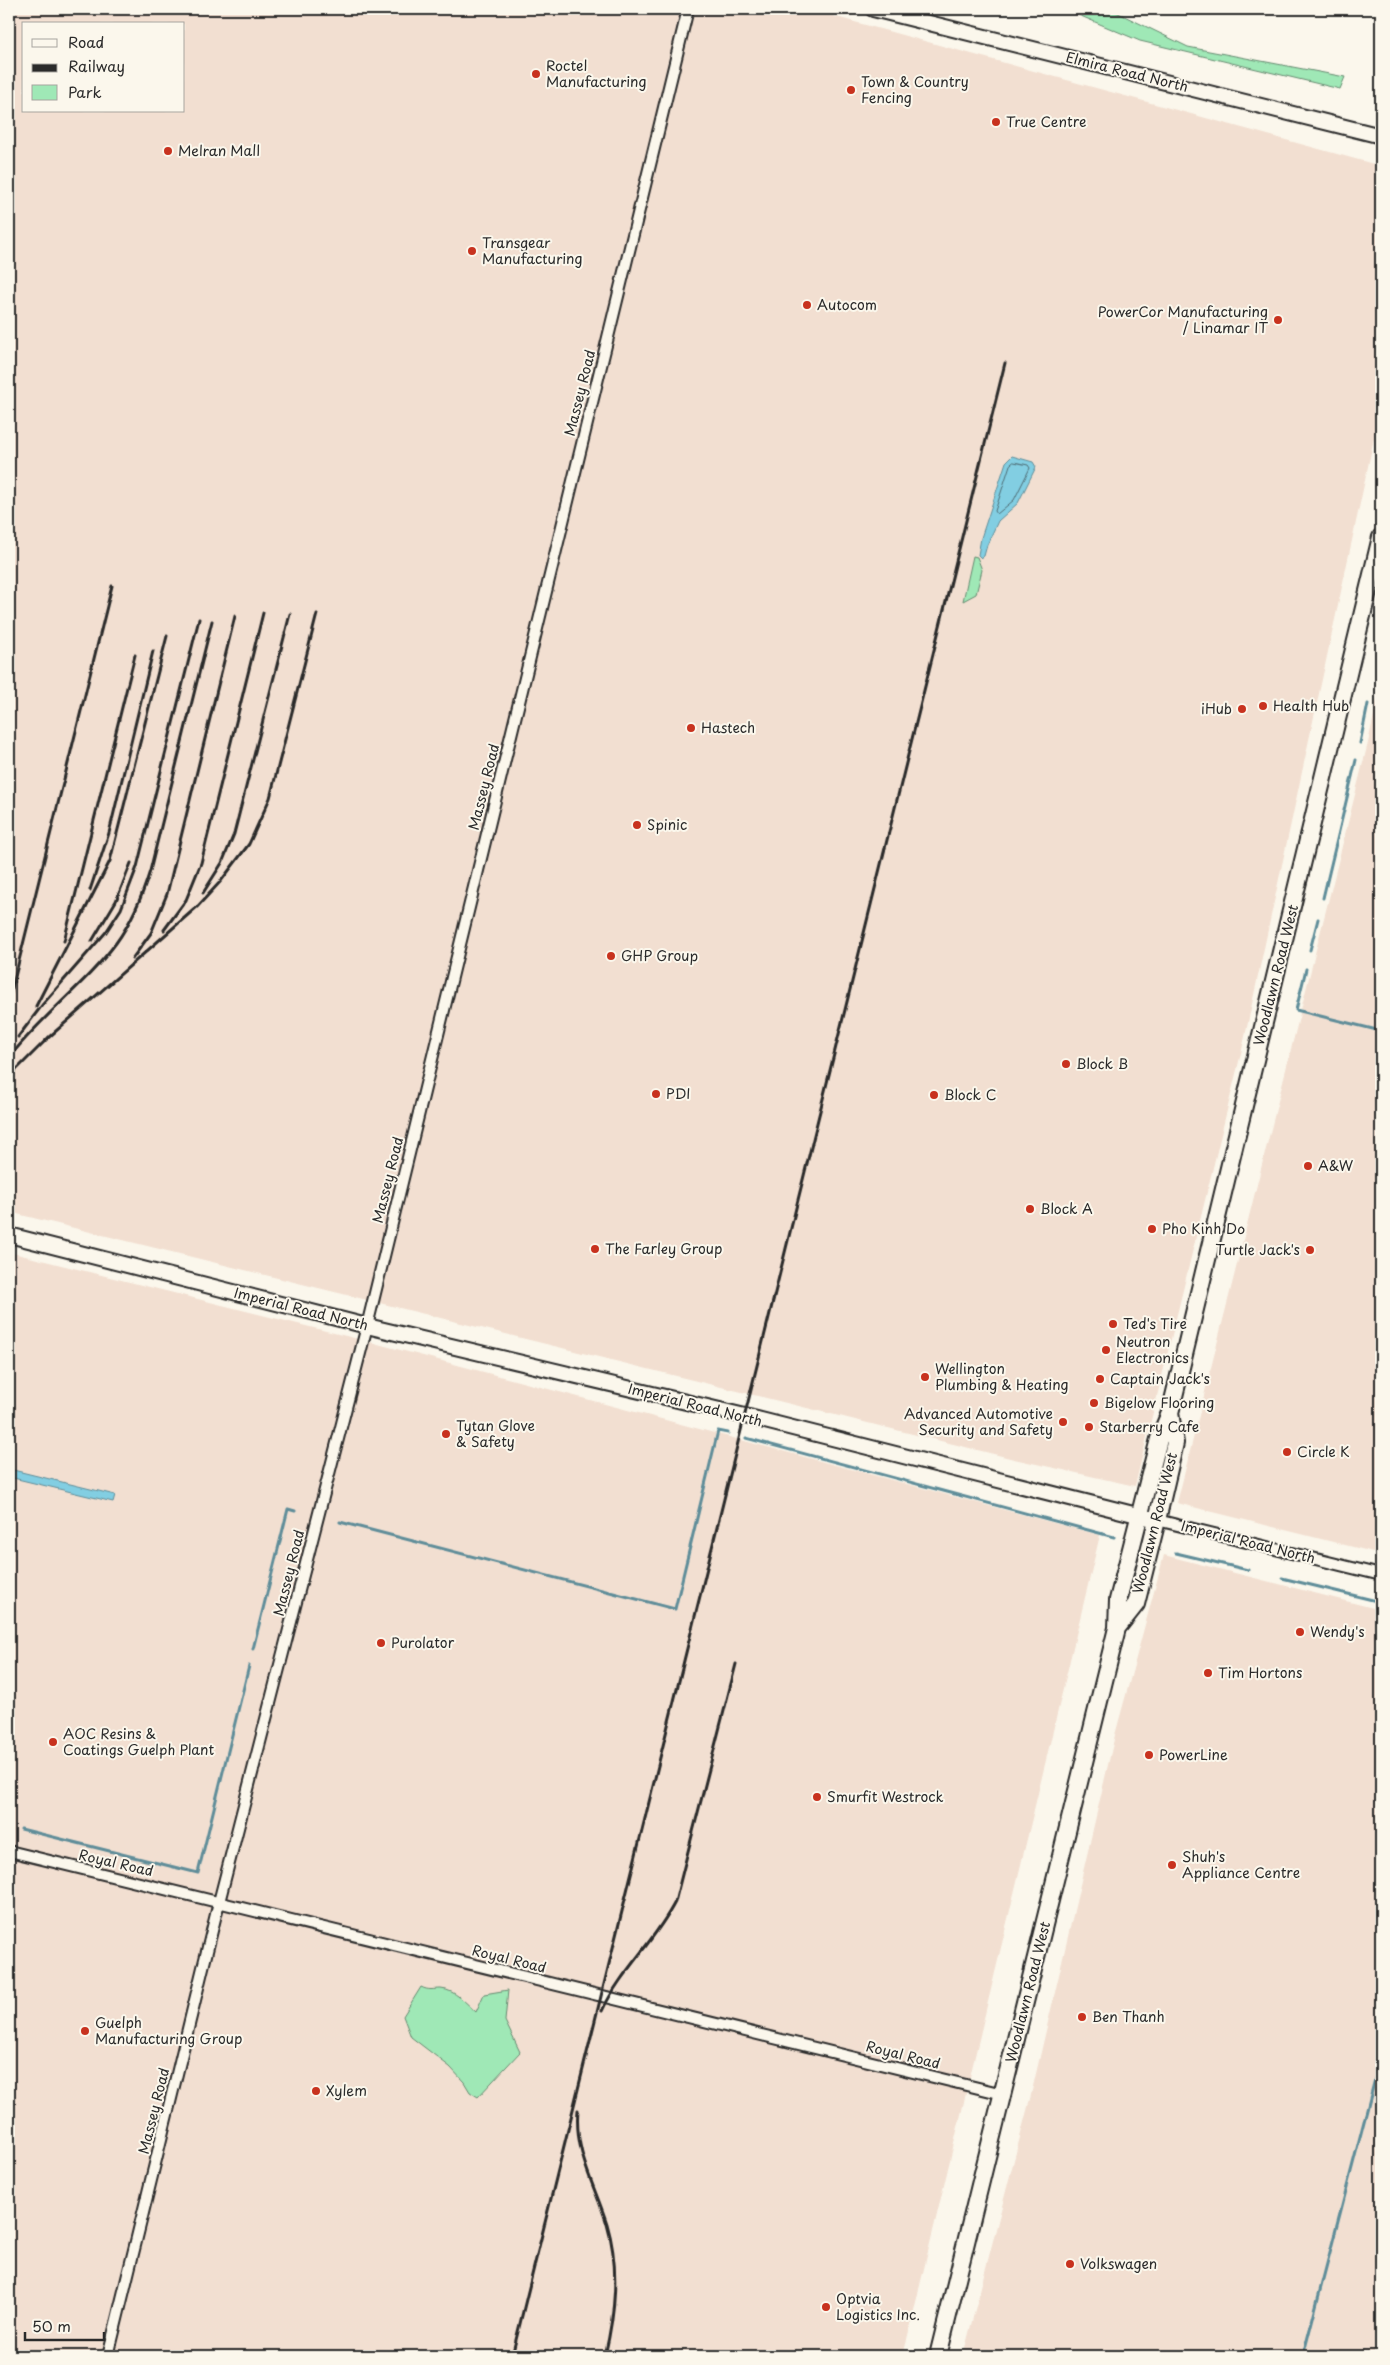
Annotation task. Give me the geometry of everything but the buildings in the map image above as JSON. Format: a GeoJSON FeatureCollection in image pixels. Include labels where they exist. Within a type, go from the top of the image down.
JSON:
{"type":"FeatureCollection","features":[{"type":"Feature","properties":{"kind":"main road","name":"Woodlawn Road West"},"geometry":{"type":"LineString","coordinates":[[938,2356],[1117,1628],[1118,1600],[1158,1439],[1170,1413],[1381,537]]}},
{"type":"Feature","properties":{"kind":"main road","name":"Woodlawn Road West"},"geometry":{"type":"LineString","coordinates":[[1117,1628],[1136,1604],[1157,1520],[1175,1443],[1170,1413]]}},
{"type":"Feature","properties":{"kind":"street","name":"Massey Road"},"geometry":{"type":"LineString","coordinates":[[108,2356],[219,1902],[367,1326],[688,9]]}},
{"type":"Feature","properties":{"kind":"street","name":"Elmira Road North"},"geometry":{"type":"LineString","coordinates":[[873,9],[1381,136]]}},
{"type":"Feature","properties":{"kind":"street","name":"Imperial Road North"},"geometry":{"type":"LineString","coordinates":[[9,1235],[367,1326],[750,1418],[1381,1575]]}},
{"type":"Feature","properties":{"kind":"street","name":"Royal Road"},"geometry":{"type":"LineString","coordinates":[[9,1851],[1003,2094]]}},
{"type":"Feature","properties":{"kind":"shaded area"},"geometry":{"type":"Polygon","coordinates":[[[9,9],[807,9],[1381,166],[1381,406],[1244,1041],[1135,1486],[1014,1459],[9,1212],[9,9]]]}},
{"type":"Feature","properties":{"kind":"shaded area"},"geometry":{"type":"Polygon","coordinates":[[[1381,682],[1381,1554],[1177,1503],[1368,743],[1381,682]]]}},
{"type":"Feature","properties":{"kind":"shaded area"},"geometry":{"type":"Polygon","coordinates":[[[9,1252],[374,1343],[1100,1535],[903,2356],[9,2356],[9,1252]]]}},
{"type":"Feature","properties":{"kind":"shaded area"},"geometry":{"type":"Polygon","coordinates":[[[1164,1555],[1381,1610],[1381,2356],[963,2356],[1031,2095],[1115,1735],[1164,1555]]]}},
{"type":"Feature","properties":{"kind":"green space"},"geometry":{"type":"Polygon","coordinates":[[[1056,9],[1110,9],[1188,47],[1345,77],[1340,89],[1140,41],[1069,11],[1056,9]]]}},
{"type":"Feature","properties":{"kind":"green space"},"geometry":{"type":"Polygon","coordinates":[[[973,556],[977,557],[982,570],[976,594],[963,601],[973,556]]]}},
{"type":"Feature","properties":{"kind":"green space"},"geometry":{"type":"Polygon","coordinates":[[[421,1987],[451,1992],[476,2012],[484,1994],[508,1990],[505,2021],[520,2052],[478,2097],[470,2092],[464,2082],[450,2067],[411,2037],[403,2016],[421,1987]]]}},
{"type":"Feature","properties":{"kind":"water"},"geometry":{"type":"Polygon","coordinates":[[[1012,456],[1033,462],[1036,467],[1018,503],[998,521],[984,556],[981,558],[978,555],[981,538],[1006,462],[1012,456]]]}},
{"type":"Feature","properties":{"kind":"water"},"geometry":{"type":"Polygon","coordinates":[[[9,1469],[115,1495],[113,1502],[9,1477],[9,1469]]]}},
{"type":"Feature","properties":{"kind":"waterway"},"geometry":{"type":"LineString","coordinates":[[1360,743],[1368,704]]}},
{"type":"Feature","properties":{"kind":"waterway"},"geometry":{"type":"LineString","coordinates":[[1323,898],[1356,760]]}},
{"type":"Feature","properties":{"kind":"waterway"},"geometry":{"type":"LineString","coordinates":[[1310,950],[1318,919]]}},
{"type":"Feature","properties":{"kind":"waterway"},"geometry":{"type":"LineString","coordinates":[[1306,969],[1296,1010],[1381,1031]]}},
{"type":"Feature","properties":{"kind":"waterway"},"geometry":{"type":"LineString","coordinates":[[340,1522],[675,1609],[718,1431],[728,1433]]}},
{"type":"Feature","properties":{"kind":"waterway"},"geometry":{"type":"LineString","coordinates":[[746,1438],[1114,1537]]}},
{"type":"Feature","properties":{"kind":"waterway"},"geometry":{"type":"LineString","coordinates":[[253,1649],[288,1509],[295,1511]]}},
{"type":"Feature","properties":{"kind":"waterway"},"geometry":{"type":"LineString","coordinates":[[1176,1553],[1248,1570]]}},
{"type":"Feature","properties":{"kind":"waterway"},"geometry":{"type":"LineString","coordinates":[[1282,1578],[1381,1602]]}},
{"type":"Feature","properties":{"kind":"waterway"},"geometry":{"type":"LineString","coordinates":[[21,1829],[198,1873],[249,1666]]}},
{"type":"Feature","properties":{"kind":"waterway"},"geometry":{"type":"LineString","coordinates":[[1303,2356],[1381,2056]]}},
{"type":"Feature","properties":{"kind":"railway"},"geometry":{"type":"LineString","coordinates":[[512,2356],[1005,363]]}},
{"type":"Feature","properties":{"kind":"railway"},"geometry":{"type":"LineString","coordinates":[[9,1001],[112,586]]}},
{"type":"Feature","properties":{"kind":"railway"},"geometry":{"type":"LineString","coordinates":[[164,930],[186,900],[201,863],[263,613]]}},
{"type":"Feature","properties":{"kind":"railway"},"geometry":{"type":"LineString","coordinates":[[203,893],[222,863],[234,834],[290,614]]}},
{"type":"Feature","properties":{"kind":"railway"},"geometry":{"type":"LineString","coordinates":[[9,1077],[48,1038],[198,906],[221,881],[249,844],[270,798],[317,614]]}},
{"type":"Feature","properties":{"kind":"railway"},"geometry":{"type":"LineString","coordinates":[[132,959],[151,933],[167,894],[235,616]]}},
{"type":"Feature","properties":{"kind":"railway"},"geometry":{"type":"LineString","coordinates":[[18,1037],[43,1004],[106,932],[121,909],[137,867],[199,619]]}},
{"type":"Feature","properties":{"kind":"railway"},"geometry":{"type":"LineString","coordinates":[[9,1058],[35,1028],[104,958],[122,935],[136,909],[150,871],[212,621]]}},
{"type":"Feature","properties":{"kind":"railway"},"geometry":{"type":"LineString","coordinates":[[36,1006],[110,861],[167,636]]}},
{"type":"Feature","properties":{"kind":"railway"},"geometry":{"type":"LineString","coordinates":[[90,890],[109,833],[153,651]]}},
{"type":"Feature","properties":{"kind":"railway"},"geometry":{"type":"LineString","coordinates":[[64,941],[135,655]]}},
{"type":"Feature","properties":{"kind":"railway"},"geometry":{"type":"LineString","coordinates":[[92,941],[116,901],[131,863]]}},
{"type":"Feature","properties":{"kind":"railway"},"geometry":{"type":"LineString","coordinates":[[602,2011],[610,1996],[658,1930],[675,1902],[736,1664]]}},
{"type":"Feature","properties":{"kind":"railway"},"geometry":{"type":"LineString","coordinates":[[578,2110],[579,2140],[582,2155],[607,2224],[614,2257],[615,2290],[605,2356]]}},
{"type":"Feature","properties":{"kind":"place","name":"Roctel Manufacturing"},"geometry":{"type":"Point","coordinates":[536,74]}},
{"type":"Feature","properties":{"kind":"place","name":"Town & Country Fencing"},"geometry":{"type":"Point","coordinates":[851,90]}},
{"type":"Feature","properties":{"kind":"place","name":"True Centre"},"geometry":{"type":"Point","coordinates":[996,122]}},
{"type":"Feature","properties":{"kind":"place","name":"Melran Mall"},"geometry":{"type":"Point","coordinates":[168,151]}},
{"type":"Feature","properties":{"kind":"place","name":"Transgear Manufacturing"},"geometry":{"type":"Point","coordinates":[472,251]}},
{"type":"Feature","properties":{"kind":"place","name":"Autocom"},"geometry":{"type":"Point","coordinates":[807,305]}},
{"type":"Feature","properties":{"kind":"place","name":"PowerCor Manufacturing / Linamar IT"},"geometry":{"type":"Point","coordinates":[1278,320]}},
{"type":"Feature","properties":{"kind":"place","name":"Health Hub"},"geometry":{"type":"Point","coordinates":[1263,706]}},
{"type":"Feature","properties":{"kind":"place","name":"iHub"},"geometry":{"type":"Point","coordinates":[1242,709]}},
{"type":"Feature","properties":{"kind":"place","name":"Hastech"},"geometry":{"type":"Point","coordinates":[691,728]}},
{"type":"Feature","properties":{"kind":"place","name":"Spinic"},"geometry":{"type":"Point","coordinates":[637,825]}},
{"type":"Feature","properties":{"kind":"place","name":"GHP Group"},"geometry":{"type":"Point","coordinates":[611,956]}},
{"type":"Feature","properties":{"kind":"place","name":"Block B"},"geometry":{"type":"Point","coordinates":[1066,1064]}},
{"type":"Feature","properties":{"kind":"place","name":"PDI"},"geometry":{"type":"Point","coordinates":[656,1094]}},
{"type":"Feature","properties":{"kind":"place","name":"Block C"},"geometry":{"type":"Point","coordinates":[934,1095]}},
{"type":"Feature","properties":{"kind":"place","name":"A&W"},"geometry":{"type":"Point","coordinates":[1308,1166]}},
{"type":"Feature","properties":{"kind":"place","name":"Block A"},"geometry":{"type":"Point","coordinates":[1030,1209]}},
{"type":"Feature","properties":{"kind":"place","name":"Pho Kinh Do"},"geometry":{"type":"Point","coordinates":[1152,1229]}},
{"type":"Feature","properties":{"kind":"place","name":"The Farley Group"},"geometry":{"type":"Point","coordinates":[595,1249]}},
{"type":"Feature","properties":{"kind":"place","name":"Turtle Jack's"},"geometry":{"type":"Point","coordinates":[1310,1250]}},
{"type":"Feature","properties":{"kind":"place","name":"Ted's Tire"},"geometry":{"type":"Point","coordinates":[1113,1324]}},
{"type":"Feature","properties":{"kind":"place","name":"Neutron Electronics"},"geometry":{"type":"Point","coordinates":[1106,1350]}},
{"type":"Feature","properties":{"kind":"place","name":"Wellington Plumbing & Heating"},"geometry":{"type":"Point","coordinates":[925,1377]}},
{"type":"Feature","properties":{"kind":"place","name":"Captain Jack's"},"geometry":{"type":"Point","coordinates":[1100,1379]}},
{"type":"Feature","properties":{"kind":"place","name":"Bigelow Flooring"},"geometry":{"type":"Point","coordinates":[1094,1403]}},
{"type":"Feature","properties":{"kind":"place","name":"Advanced Automotive Security and Safety"},"geometry":{"type":"Point","coordinates":[1063,1422]}},
{"type":"Feature","properties":{"kind":"place","name":"Starberry Cafe"},"geometry":{"type":"Point","coordinates":[1089,1427]}},
{"type":"Feature","properties":{"kind":"place","name":"Tytan Glove & Safety"},"geometry":{"type":"Point","coordinates":[446,1434]}},
{"type":"Feature","properties":{"kind":"place","name":"Circle K"},"geometry":{"type":"Point","coordinates":[1287,1452]}},
{"type":"Feature","properties":{"kind":"place","name":"Wendy's"},"geometry":{"type":"Point","coordinates":[1300,1632]}},
{"type":"Feature","properties":{"kind":"place","name":"Purolator"},"geometry":{"type":"Point","coordinates":[381,1643]}},
{"type":"Feature","properties":{"kind":"place","name":"Tim Hortons"},"geometry":{"type":"Point","coordinates":[1208,1673]}},
{"type":"Feature","properties":{"kind":"place","name":"AOC Resins & Coatings Guelph Plant"},"geometry":{"type":"Point","coordinates":[53,1742]}},
{"type":"Feature","properties":{"kind":"place","name":"PowerLine"},"geometry":{"type":"Point","coordinates":[1149,1755]}},
{"type":"Feature","properties":{"kind":"place","name":"Smurfit Westrock"},"geometry":{"type":"Point","coordinates":[817,1797]}},
{"type":"Feature","properties":{"kind":"place","name":"Shuh's Appliance Centre"},"geometry":{"type":"Point","coordinates":[1172,1865]}},
{"type":"Feature","properties":{"kind":"place","name":"Ben Thanh"},"geometry":{"type":"Point","coordinates":[1082,2017]}},
{"type":"Feature","properties":{"kind":"place","name":"Guelph Manufacturing Group"},"geometry":{"type":"Point","coordinates":[85,2031]}},
{"type":"Feature","properties":{"kind":"place","name":"Xylem"},"geometry":{"type":"Point","coordinates":[316,2091]}},
{"type":"Feature","properties":{"kind":"place","name":"Volkswagen"},"geometry":{"type":"Point","coordinates":[1070,2264]}},
{"type":"Feature","properties":{"kind":"place","name":"Optvia Logistics Inc."},"geometry":{"type":"Point","coordinates":[826,2307]}}]}
